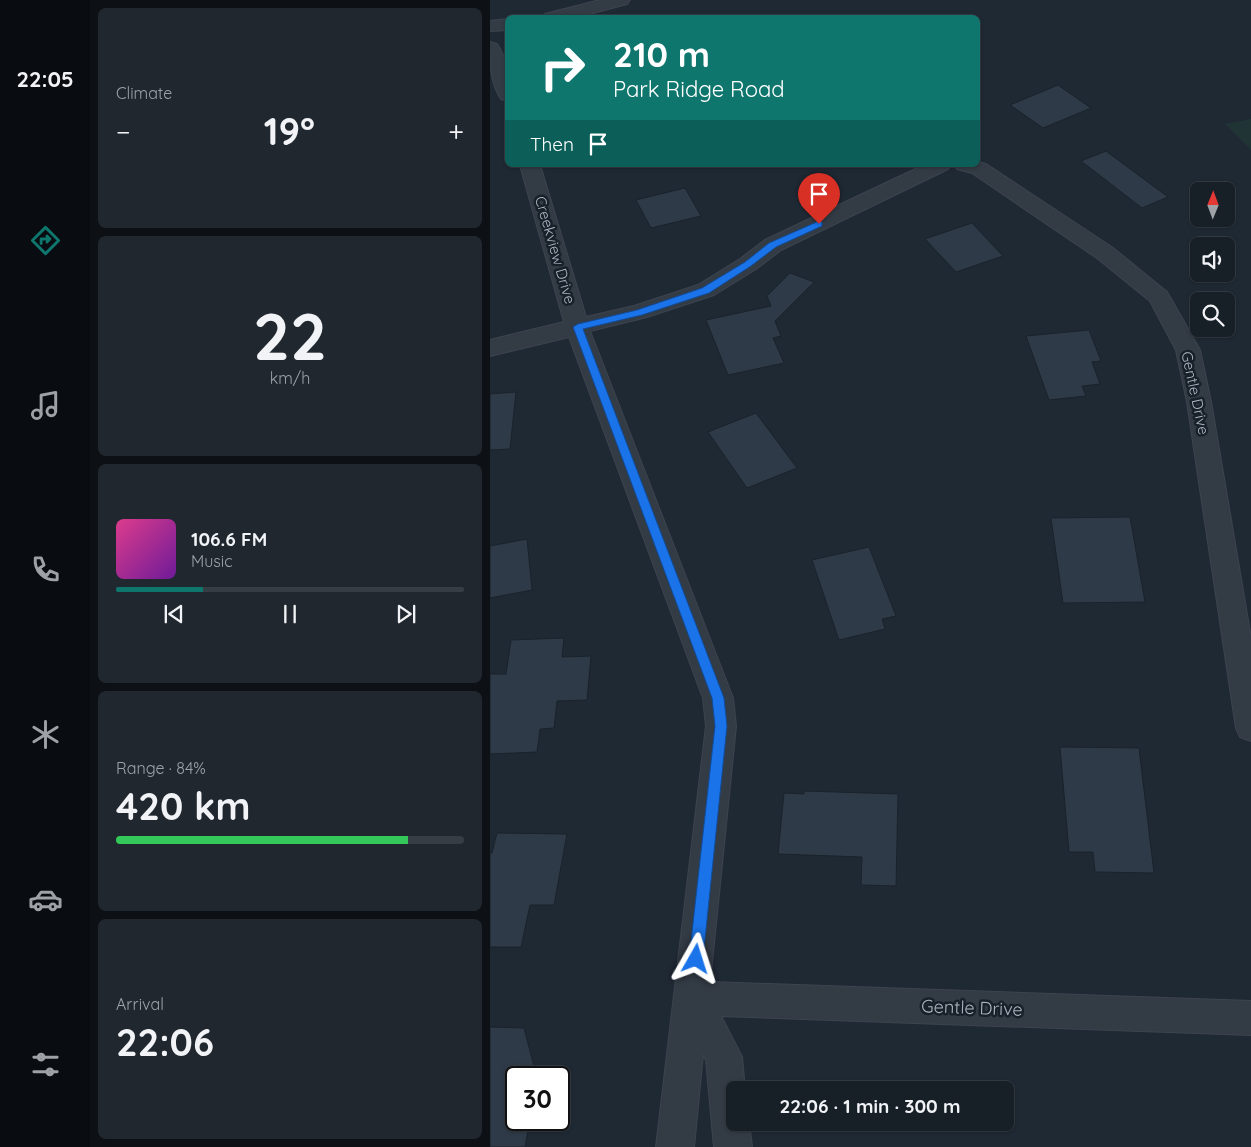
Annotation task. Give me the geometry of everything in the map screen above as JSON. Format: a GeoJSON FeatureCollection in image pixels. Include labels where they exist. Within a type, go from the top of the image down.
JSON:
{"type":"FeatureCollection","features":[{"type":"Feature","properties":{"kind":"street"},"geometry":{"type":"LineString","coordinates":[[563,15],[621,0]]}},
{"type":"Feature","properties":{"kind":"street"},"geometry":{"type":"LineString","coordinates":[[490,26],[505,24]]}},
{"type":"Feature","properties":{"kind":"street"},"geometry":{"type":"LineString","coordinates":[[490,48],[505,86]]}},
{"type":"Feature","properties":{"kind":"street","name":"Creekview Drive"},"geometry":{"type":"LineString","coordinates":[[531,167],[578,327],[718,698],[721,726],[675,1147]]}},
{"type":"Feature","properties":{"kind":"street"},"geometry":{"type":"LineString","coordinates":[[490,348],[639,312],[706,290],[748,264],[772,245],[937,167]]}},
{"type":"Feature","properties":{"kind":"street","name":"Gentle Drive"},"geometry":{"type":"LineString","coordinates":[[974,167],[979,168],[1106,253],[1158,297],[1188,350],[1201,411],[1251,728]]}},
{"type":"Feature","properties":{"kind":"street"},"geometry":{"type":"LineString","coordinates":[[692,998],[724,1057],[733,1147]]}},
{"type":"Feature","properties":{"kind":"street","name":"Gentle Drive"},"geometry":{"type":"LineString","coordinates":[[692,998],[1251,1018]]}},
{"type":"Feature","properties":{"kind":"shaded area"},"geometry":{"type":"Polygon","coordinates":[[[1251,119],[1251,150],[1225,124],[1251,119]]]}},
{"type":"Feature","properties":{"kind":"building"},"geometry":{"type":"Polygon","coordinates":[[[1058,85],[1091,108],[1043,128],[1010,105],[1058,85]]]}},
{"type":"Feature","properties":{"kind":"building"},"geometry":{"type":"Polygon","coordinates":[[[1106,151],[1168,197],[1142,208],[1081,161],[1106,151]]]}},
{"type":"Feature","properties":{"kind":"building"},"geometry":{"type":"Polygon","coordinates":[[[685,188],[701,216],[651,228],[636,200],[685,188]]]}},
{"type":"Feature","properties":{"kind":"building"},"geometry":{"type":"Polygon","coordinates":[[[972,223],[1003,256],[956,272],[925,239],[972,223]]]}},
{"type":"Feature","properties":{"kind":"building"},"geometry":{"type":"Polygon","coordinates":[[[790,273],[814,282],[775,321],[781,336],[773,338],[784,363],[728,375],[706,320],[771,306],[767,296],[790,273]]]}},
{"type":"Feature","properties":{"kind":"building"},"geometry":{"type":"Polygon","coordinates":[[[1089,330],[1101,361],[1092,362],[1100,384],[1082,386],[1086,396],[1049,400],[1026,336],[1089,330]]]}},
{"type":"Feature","properties":{"kind":"building"},"geometry":{"type":"Polygon","coordinates":[[[516,392],[510,449],[490,450],[490,394],[516,392]]]}},
{"type":"Feature","properties":{"kind":"building"},"geometry":{"type":"Polygon","coordinates":[[[756,413],[797,468],[747,488],[708,432],[756,413]]]}},
{"type":"Feature","properties":{"kind":"building"},"geometry":{"type":"Polygon","coordinates":[[[1130,517],[1145,602],[1063,603],[1051,518],[1130,517]]]}},
{"type":"Feature","properties":{"kind":"building"},"geometry":{"type":"Polygon","coordinates":[[[527,539],[532,590],[490,598],[490,546],[527,539]]]}},
{"type":"Feature","properties":{"kind":"building"},"geometry":{"type":"Polygon","coordinates":[[[869,547],[896,616],[882,619],[885,629],[839,640],[812,560],[869,547]]]}},
{"type":"Feature","properties":{"kind":"building"},"geometry":{"type":"Polygon","coordinates":[[[564,638],[562,657],[591,656],[587,700],[557,701],[554,728],[540,729],[537,752],[490,754],[490,674],[506,674],[511,640],[564,638]]]}},
{"type":"Feature","properties":{"kind":"building"},"geometry":{"type":"Polygon","coordinates":[[[1060,747],[1139,748],[1154,873],[1095,872],[1093,852],[1069,852],[1060,747]]]}},
{"type":"Feature","properties":{"kind":"building"},"geometry":{"type":"Polygon","coordinates":[[[804,791],[898,794],[896,886],[861,885],[862,857],[778,854],[784,793],[804,794],[804,791]]]}},
{"type":"Feature","properties":{"kind":"building"},"geometry":{"type":"Polygon","coordinates":[[[497,833],[567,834],[554,905],[530,905],[521,947],[490,947],[490,853],[492,853],[497,833]]]}},
{"type":"Feature","properties":{"kind":"building"},"geometry":{"type":"Polygon","coordinates":[[[490,1027],[524,1028],[534,1066],[505,1066],[505,1131],[528,1131],[525,1147],[490,1147],[490,1027]]]}},
{"type":"Feature","properties":{"kind":"route"},"geometry":{"type":"LineString","coordinates":[[696,959],[721,726],[718,698],[578,327],[639,312],[706,290],[748,264],[772,245],[819,224]]}}]}
